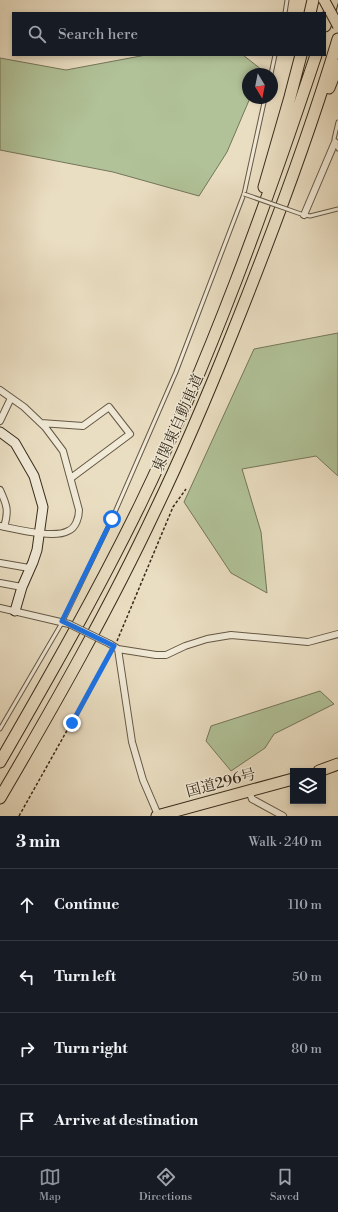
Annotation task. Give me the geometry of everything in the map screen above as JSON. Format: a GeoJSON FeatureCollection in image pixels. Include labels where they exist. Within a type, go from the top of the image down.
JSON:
{"type":"FeatureCollection","features":[{"type":"Feature","properties":{"kind":"highway"},"geometry":{"type":"LineString","coordinates":[[310,12],[313,0]]}},
{"type":"Feature","properties":{"kind":"highway"},"geometry":{"type":"LineString","coordinates":[[326,23],[333,0]]}},
{"type":"Feature","properties":{"kind":"highway","name":"東関東自動車道"},"geometry":{"type":"LineString","coordinates":[[0,798],[98,625],[156,511],[247,298],[297,162],[338,39]]}},
{"type":"Feature","properties":{"kind":"highway"},"geometry":{"type":"LineString","coordinates":[[239,272],[290,98],[301,56]]}},
{"type":"Feature","properties":{"kind":"highway","name":"東関東自動車道"},"geometry":{"type":"LineString","coordinates":[[0,762],[83,616],[140,505],[176,427],[270,191],[316,56]]}},
{"type":"Feature","properties":{"kind":"highway"},"geometry":{"type":"LineString","coordinates":[[297,162],[325,100],[338,65]]}},
{"type":"Feature","properties":{"kind":"highway"},"geometry":{"type":"LineString","coordinates":[[326,768],[338,764]]}},
{"type":"Feature","properties":{"kind":"highway","name":"国道296号"},"geometry":{"type":"LineString","coordinates":[[157,816],[290,780]]}},
{"type":"Feature","properties":{"kind":"main road"},"geometry":{"type":"LineString","coordinates":[[324,0],[338,26]]}},
{"type":"Feature","properties":{"kind":"street"},"geometry":{"type":"LineString","coordinates":[[302,214],[335,142]]}},
{"type":"Feature","properties":{"kind":"street"},"geometry":{"type":"LineString","coordinates":[[0,390],[24,407],[41,423],[63,451],[79,510],[79,517],[72,529],[67,532],[40,534],[2,527],[8,515],[0,490]]}},
{"type":"Feature","properties":{"kind":"street"},"geometry":{"type":"LineString","coordinates":[[0,421],[11,398]]}},
{"type":"Feature","properties":{"kind":"street"},"geometry":{"type":"LineString","coordinates":[[41,423],[83,426],[109,407],[130,434],[71,478]]}},
{"type":"Feature","properties":{"kind":"street"},"geometry":{"type":"LineString","coordinates":[[0,432],[15,444],[34,476],[43,507],[37,550],[22,587],[15,610]]}},
{"type":"Feature","properties":{"kind":"street"},"geometry":{"type":"LineString","coordinates":[[0,563],[29,568]]}},
{"type":"Feature","properties":{"kind":"street"},"geometry":{"type":"LineString","coordinates":[[0,583],[22,587]]}},
{"type":"Feature","properties":{"kind":"street"},"geometry":{"type":"LineString","coordinates":[[0,608],[66,622],[114,646],[156,655],[166,655],[185,646],[207,639],[231,635],[308,642],[338,634]]}},
{"type":"Feature","properties":{"kind":"street"},"geometry":{"type":"LineString","coordinates":[[114,646],[132,742],[143,780],[157,816]]}},
{"type":"Feature","properties":{"kind":"street"},"geometry":{"type":"LineString","coordinates":[[249,791],[252,799],[283,816]]}},
{"type":"Feature","properties":{"kind":"lane"},"geometry":{"type":"LineString","coordinates":[[285,12],[287,0]]}},
{"type":"Feature","properties":{"kind":"lane"},"geometry":{"type":"LineString","coordinates":[[272,68],[275,56]]}},
{"type":"Feature","properties":{"kind":"lane"},"geometry":{"type":"LineString","coordinates":[[0,729],[66,622],[176,372],[244,194],[264,104]]}},
{"type":"Feature","properties":{"kind":"lane"},"geometry":{"type":"LineString","coordinates":[[338,122],[335,142],[338,149]]}},
{"type":"Feature","properties":{"kind":"lane"},"geometry":{"type":"LineString","coordinates":[[244,194],[310,216],[338,209]]}},
{"type":"Feature","properties":{"kind":"path"},"geometry":{"type":"LineString","coordinates":[[19,816],[114,646],[173,507],[186,489]]}},
{"type":"Feature","properties":{"kind":"green space"},"geometry":{"type":"Polygon","coordinates":[[[141,56],[244,56],[259,68],[242,68],[242,104],[247,104],[227,152],[199,196],[113,172],[0,150],[0,58],[66,70],[141,56]]]}},
{"type":"Feature","properties":{"kind":"green space"},"geometry":{"type":"Polygon","coordinates":[[[338,333],[338,476],[316,456],[242,469],[261,532],[267,593],[231,573],[184,502],[254,349],[338,333]]]}},
{"type":"Feature","properties":{"kind":"green space"},"geometry":{"type":"Polygon","coordinates":[[[320,691],[334,704],[274,734],[265,748],[231,771],[206,741],[211,726],[320,691]]]}},
{"type":"Feature","properties":{"kind":"route"},"geometry":{"type":"LineString","coordinates":[[72,723],[114,646],[62,621],[112,519]]}}]}
